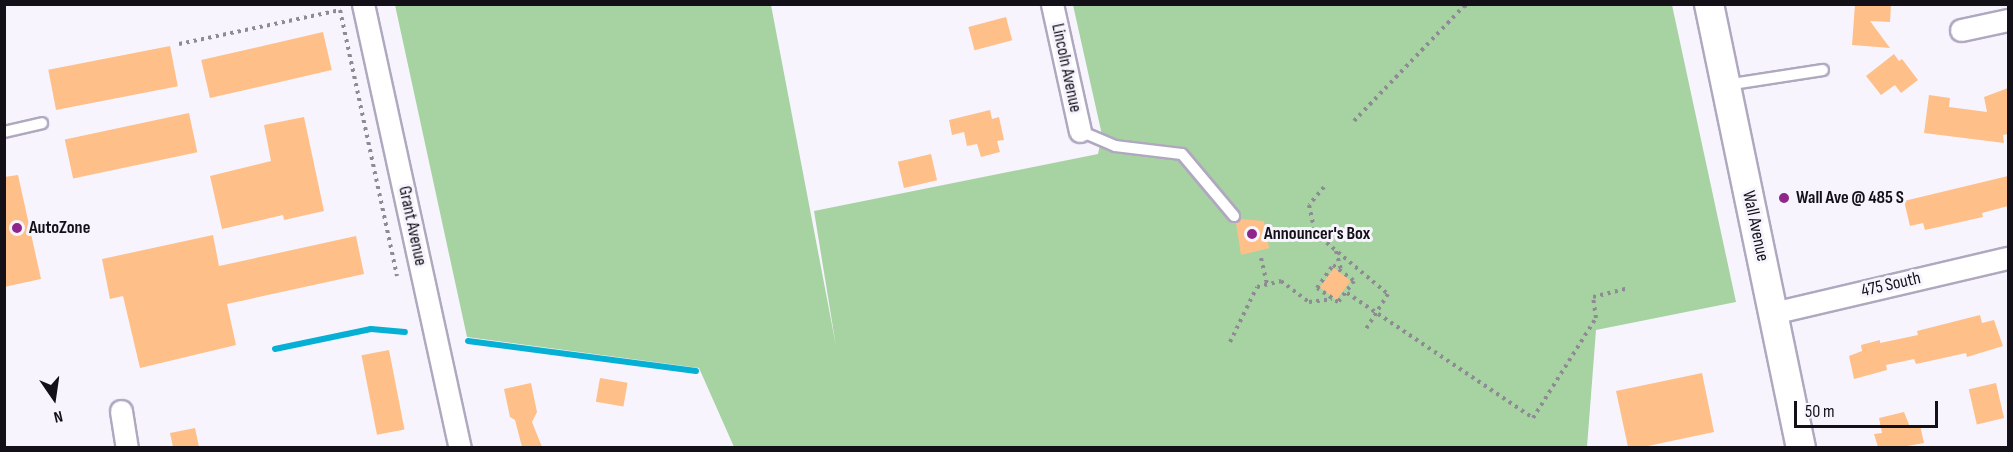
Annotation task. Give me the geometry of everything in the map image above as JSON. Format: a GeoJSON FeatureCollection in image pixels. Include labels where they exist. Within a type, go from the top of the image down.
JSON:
{"type":"FeatureCollection","features":[{"type":"Feature","properties":{"kind":"main road","name":"Wall Avenue"},"geometry":{"type":"LineString","coordinates":[[1709,4],[1801,447]]}},
{"type":"Feature","properties":{"kind":"street","name":"Grant Avenue"},"geometry":{"type":"LineString","coordinates":[[363,4],[460,447]]}},
{"type":"Feature","properties":{"kind":"street","name":"Lincoln Avenue"},"geometry":{"type":"LineString","coordinates":[[1052,4],[1080,131]]}},
{"type":"Feature","properties":{"kind":"street"},"geometry":{"type":"LineString","coordinates":[[1961,30],[2008,20]]}},
{"type":"Feature","properties":{"kind":"street","name":"475 South"},"geometry":{"type":"LineString","coordinates":[[1773,313],[2008,258]]}},
{"type":"Feature","properties":{"kind":"street"},"geometry":{"type":"LineString","coordinates":[[121,411],[127,447]]}},
{"type":"Feature","properties":{"kind":"lane"},"geometry":{"type":"LineString","coordinates":[[1726,85],[1823,70]]}},
{"type":"Feature","properties":{"kind":"lane"},"geometry":{"type":"LineString","coordinates":[[4,132],[42,123]]}},
{"type":"Feature","properties":{"kind":"lane"},"geometry":{"type":"LineString","coordinates":[[1080,131],[1115,146],[1182,154],[1234,216]]}},
{"type":"Feature","properties":{"kind":"path"},"geometry":{"type":"LineString","coordinates":[[1354,121],[1464,6],[1473,4]]}},
{"type":"Feature","properties":{"kind":"path"},"geometry":{"type":"LineString","coordinates":[[179,44],[340,10],[397,276]]}},
{"type":"Feature","properties":{"kind":"path"},"geometry":{"type":"LineString","coordinates":[[1324,187],[1309,205],[1315,233],[1388,294],[1365,329]]}},
{"type":"Feature","properties":{"kind":"path"},"geometry":{"type":"LineString","coordinates":[[1336,250],[1342,270]]}},
{"type":"Feature","properties":{"kind":"path"},"geometry":{"type":"LineString","coordinates":[[1261,258],[1267,285]]}},
{"type":"Feature","properties":{"kind":"path"},"geometry":{"type":"LineString","coordinates":[[1334,265],[1354,281],[1347,293],[1338,302],[1317,288],[1334,265]]}},
{"type":"Feature","properties":{"kind":"path"},"geometry":{"type":"LineString","coordinates":[[1230,342],[1257,287],[1281,281],[1309,302],[1332,298]]}},
{"type":"Feature","properties":{"kind":"path"},"geometry":{"type":"LineString","coordinates":[[1347,293],[1533,418],[1596,318],[1593,297],[1626,289]]}},
{"type":"Feature","properties":{"kind":"green space"},"geometry":{"type":"Polygon","coordinates":[[[395,5],[771,5],[836,346],[814,211],[1098,154],[1102,135],[1073,5],[1672,5],[1736,302],[1596,330],[1587,447],[734,447],[699,368],[467,337],[395,5]]]}},
{"type":"Feature","properties":{"kind":"building"},"geometry":{"type":"Polygon","coordinates":[[[1855,4],[1891,4],[1890,22],[1870,21],[1890,48],[1852,45],[1855,4]]]}},
{"type":"Feature","properties":{"kind":"building"},"geometry":{"type":"Polygon","coordinates":[[[1006,17],[1012,40],[975,50],[968,27],[1006,17]]]}},
{"type":"Feature","properties":{"kind":"building"},"geometry":{"type":"Polygon","coordinates":[[[323,32],[332,70],[210,98],[201,60],[323,32]]]}},
{"type":"Feature","properties":{"kind":"building"},"geometry":{"type":"Polygon","coordinates":[[[170,46],[178,86],[56,110],[48,70],[170,46]]]}},
{"type":"Feature","properties":{"kind":"building"},"geometry":{"type":"Polygon","coordinates":[[[1894,54],[1899,61],[1902,59],[1918,80],[1901,93],[1895,85],[1881,95],[1866,76],[1894,54]]]}},
{"type":"Feature","properties":{"kind":"building"},"geometry":{"type":"Polygon","coordinates":[[[2008,88],[2008,134],[2003,135],[2004,143],[1924,133],[1929,95],[1950,98],[1949,107],[1987,112],[1984,97],[2008,88]]]}},
{"type":"Feature","properties":{"kind":"building"},"geometry":{"type":"Polygon","coordinates":[[[990,110],[992,119],[999,117],[1004,140],[997,141],[1000,152],[981,157],[977,144],[967,146],[964,132],[952,135],[949,120],[990,110]]]}},
{"type":"Feature","properties":{"kind":"building"},"geometry":{"type":"Polygon","coordinates":[[[189,113],[197,152],[73,179],[65,139],[189,113]]]}},
{"type":"Feature","properties":{"kind":"building"},"geometry":{"type":"Polygon","coordinates":[[[304,117],[324,211],[284,220],[283,215],[222,229],[210,176],[271,161],[264,125],[304,117]]]}},
{"type":"Feature","properties":{"kind":"building"},"geometry":{"type":"Polygon","coordinates":[[[931,154],[937,180],[904,188],[898,162],[931,154]]]}},
{"type":"Feature","properties":{"kind":"building","name":"AutoZone"},"geometry":{"type":"Polygon","coordinates":[[[18,175],[41,279],[4,287],[4,177],[18,175]]]}},
{"type":"Feature","properties":{"kind":"building"},"geometry":{"type":"Polygon","coordinates":[[[2008,176],[2008,206],[1982,213],[1983,217],[1925,230],[1923,223],[1910,226],[1904,201],[2008,176]]]}},
{"type":"Feature","properties":{"kind":"building","name":"Announcer's Box"},"geometry":{"type":"Polygon","coordinates":[[[1241,219],[1264,221],[1269,248],[1241,255],[1236,223],[1241,219]]]}},
{"type":"Feature","properties":{"kind":"building"},"geometry":{"type":"Polygon","coordinates":[[[213,235],[219,266],[356,236],[364,274],[227,304],[236,345],[140,368],[123,296],[110,299],[102,259],[213,235]]]}},
{"type":"Feature","properties":{"kind":"building"},"geometry":{"type":"Polygon","coordinates":[[[1334,268],[1351,281],[1336,300],[1320,287],[1334,268]]]}},
{"type":"Feature","properties":{"kind":"building"},"geometry":{"type":"Polygon","coordinates":[[[1980,315],[1982,323],[1994,320],[2003,346],[1967,357],[1966,353],[1916,364],[1914,359],[1886,365],[1887,370],[1854,379],[1849,356],[1862,351],[1861,345],[1918,335],[1917,331],[1980,315]]]}},
{"type":"Feature","properties":{"kind":"building"},"geometry":{"type":"Polygon","coordinates":[[[389,350],[404,430],[377,435],[362,355],[389,350]]]}},
{"type":"Feature","properties":{"kind":"building"},"geometry":{"type":"Polygon","coordinates":[[[1702,373],[1714,432],[1643,447],[1628,447],[1616,391],[1702,373]]]}},
{"type":"Feature","properties":{"kind":"building"},"geometry":{"type":"Polygon","coordinates":[[[600,378],[628,383],[623,406],[596,402],[600,378]]]}},
{"type":"Feature","properties":{"kind":"building"},"geometry":{"type":"Polygon","coordinates":[[[531,383],[537,412],[532,422],[542,447],[522,447],[515,420],[510,417],[504,389],[531,383]]]}},
{"type":"Feature","properties":{"kind":"building"},"geometry":{"type":"Polygon","coordinates":[[[1996,383],[2004,418],[1977,424],[1969,389],[1996,383]]]}},
{"type":"Feature","properties":{"kind":"building"},"geometry":{"type":"Polygon","coordinates":[[[1904,412],[1910,427],[1920,425],[1924,443],[1902,447],[1878,447],[1874,434],[1882,433],[1879,418],[1904,412]]]}},
{"type":"Feature","properties":{"kind":"building"},"geometry":{"type":"Polygon","coordinates":[[[195,428],[199,447],[173,447],[170,433],[195,428]]]}},
{"type":"Feature","properties":{"kind":"waterway"},"geometry":{"type":"LineString","coordinates":[[275,349],[371,329],[405,332]]}},
{"type":"Feature","properties":{"kind":"waterway"},"geometry":{"type":"LineString","coordinates":[[468,341],[696,371]]}},
{"type":"Feature","properties":{"kind":"place","name":"Wall Ave @ 485 S"},"geometry":{"type":"Point","coordinates":[1784,198]}},
{"type":"Feature","properties":{"kind":"place","name":"AutoZone"},"geometry":{"type":"Point","coordinates":[17,228]}},
{"type":"Feature","properties":{"kind":"place","name":"Announcer's Box"},"geometry":{"type":"Point","coordinates":[1252,234]}}]}
